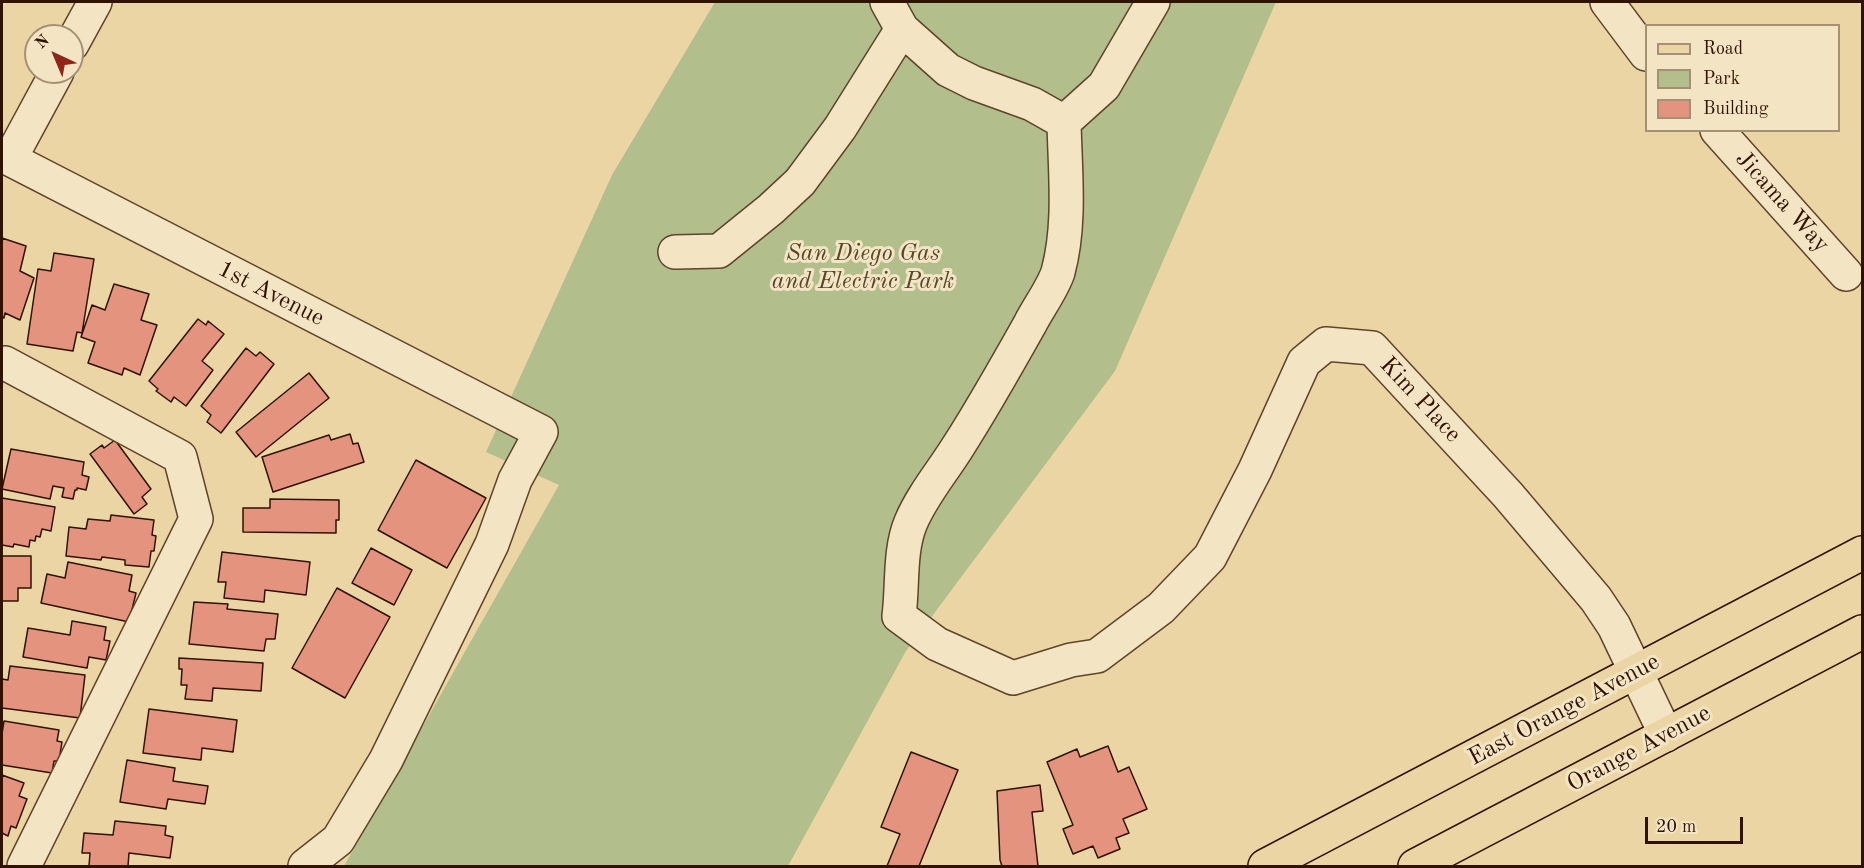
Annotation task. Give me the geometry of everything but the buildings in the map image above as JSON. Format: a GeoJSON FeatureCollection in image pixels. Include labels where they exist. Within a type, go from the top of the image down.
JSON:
{"type":"FeatureCollection","features":[{"type":"Feature","properties":{"kind":"main road","name":"East Orange Avenue"},"geometry":{"type":"LineString","coordinates":[[1266,867],[1863,553]]}},
{"type":"Feature","properties":{"kind":"main road","name":"Orange Avenue"},"geometry":{"type":"LineString","coordinates":[[1415,867],[1863,632]]}},
{"type":"Feature","properties":{"kind":"street"},"geometry":{"type":"LineString","coordinates":[[83,24],[95,2]]}},
{"type":"Feature","properties":{"kind":"street"},"geometry":{"type":"LineString","coordinates":[[675,252],[719,251],[800,182],[840,128],[895,15],[948,70],[974,83],[1032,104],[1064,122],[1104,86],[1153,2]]}},
{"type":"Feature","properties":{"kind":"street"},"geometry":{"type":"LineString","coordinates":[[1607,2],[1645,51]]}},
{"type":"Feature","properties":{"kind":"street"},"geometry":{"type":"LineString","coordinates":[[6,157],[50,84]]}},
{"type":"Feature","properties":{"kind":"street","name":"Kim Place"},"geometry":{"type":"LineString","coordinates":[[1064,122],[1066,199],[1063,248],[1057,274],[993,390],[924,496],[910,524],[902,560],[899,616],[937,644],[1012,678],[1071,660],[1097,656],[1161,608],[1210,557],[1255,470],[1304,362],[1326,344],[1372,348],[1508,495],[1596,599],[1614,626],[1665,735]]}},
{"type":"Feature","properties":{"kind":"street","name":"Jicama Way"},"geometry":{"type":"LineString","coordinates":[[1719,132],[1846,274]]}},
{"type":"Feature","properties":{"kind":"street","name":"1st Avenue"},"geometry":{"type":"LineString","coordinates":[[6,157],[541,432],[515,480],[492,544],[386,760],[338,840],[305,867]]}},
{"type":"Feature","properties":{"kind":"street"},"geometry":{"type":"LineString","coordinates":[[3,364],[180,457],[196,519],[24,867]]}},
{"type":"Feature","properties":{"kind":"green space","name":"San Diego Gas and Electric Park"},"geometry":{"type":"Polygon","coordinates":[[[715,2],[1276,2],[1115,371],[906,651],[788,866],[344,866],[559,485],[486,452],[612,175],[715,2]]]}}]}
